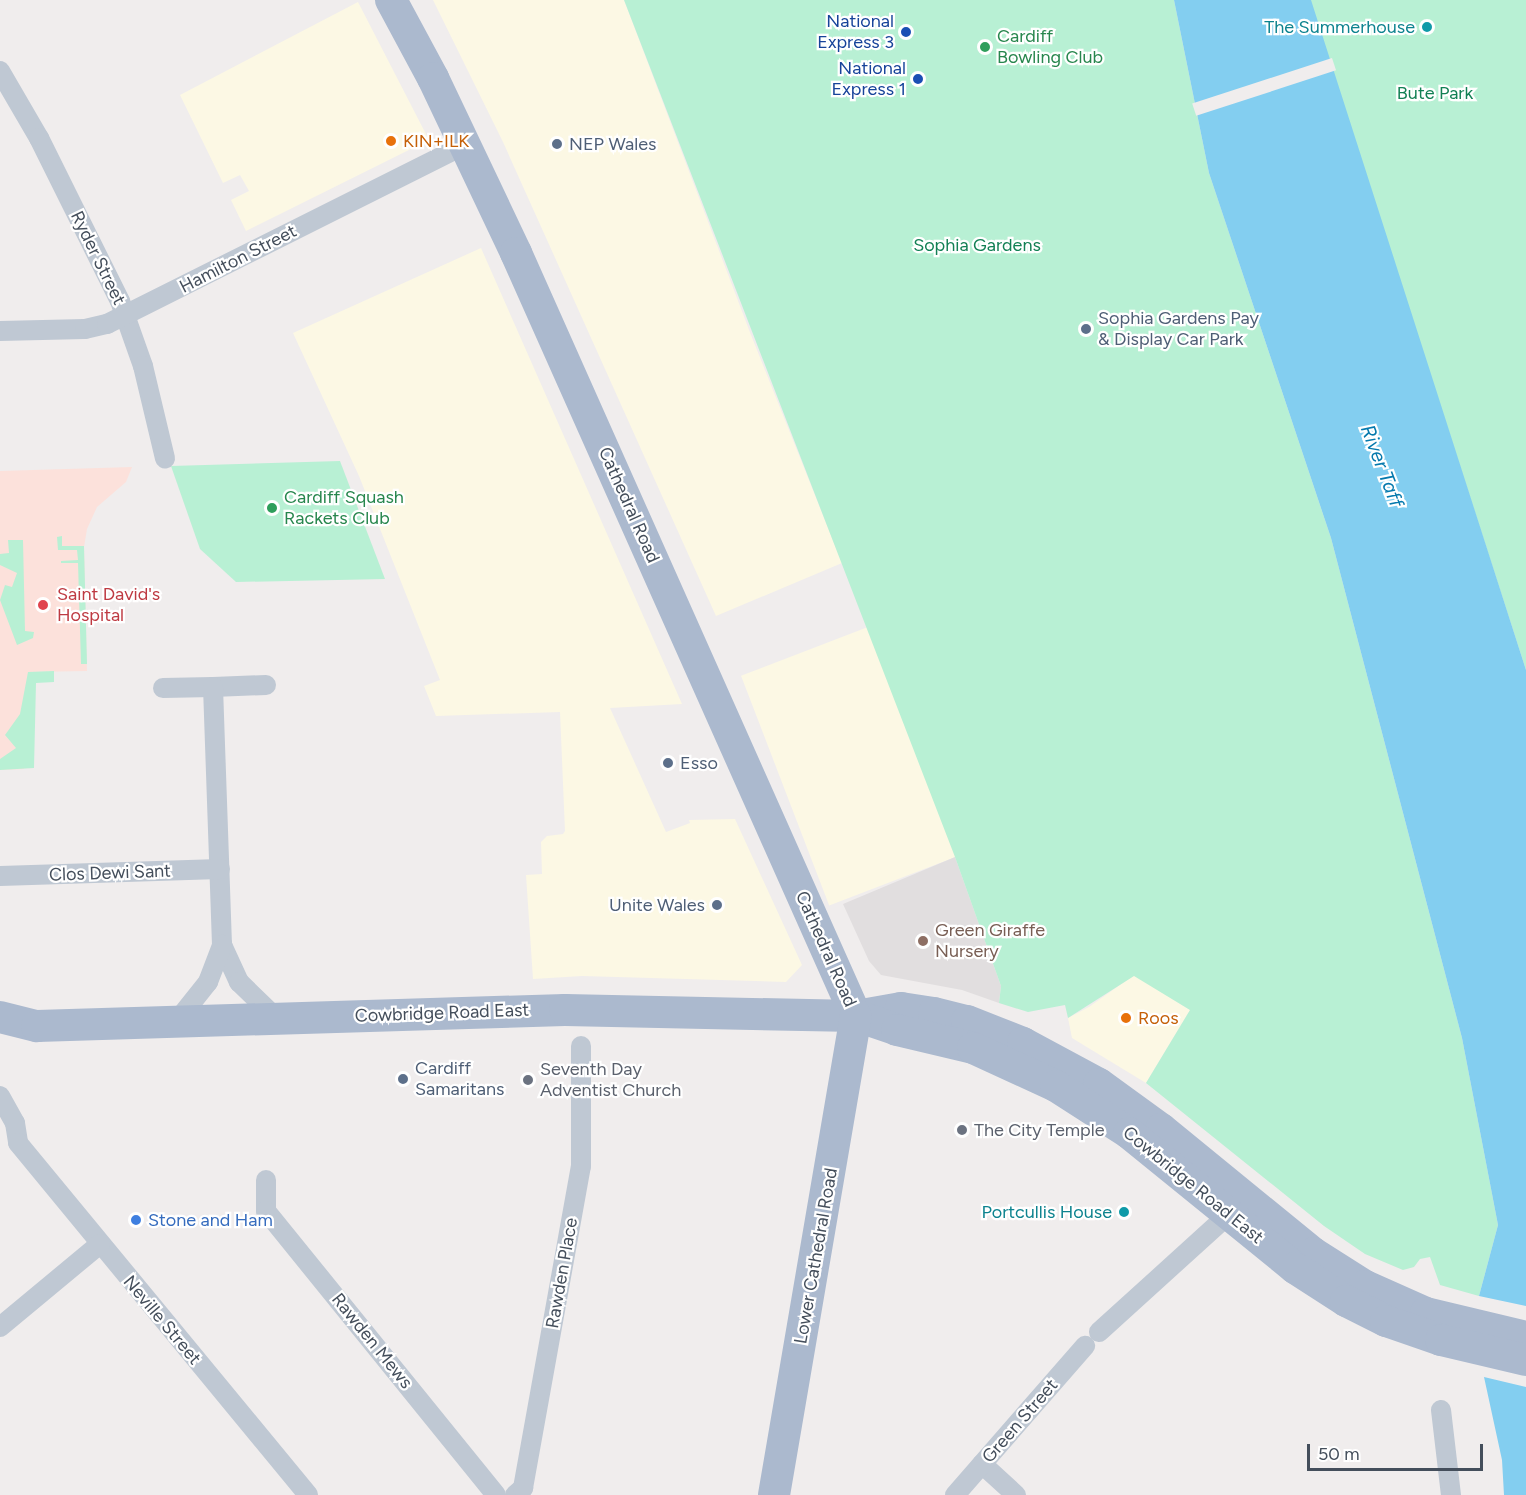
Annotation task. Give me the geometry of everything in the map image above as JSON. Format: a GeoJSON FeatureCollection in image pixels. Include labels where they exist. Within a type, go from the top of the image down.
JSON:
{"type":"FeatureCollection","features":[{"type":"Feature","properties":{"kind":"main road","name":"Cathedral Road"},"geometry":{"type":"LineString","coordinates":[[391,0],[465,145],[602,443],[856,1016]]}},
{"type":"Feature","properties":{"kind":"main road","name":"Cowbridge Road East"},"geometry":{"type":"LineString","coordinates":[[9,1025],[573,1010],[856,1016],[901,1008],[934,1013],[967,1021],[1046,1054],[1099,1084],[1137,1111],[1338,1271],[1466,1335],[1526,1360]]}},
{"type":"Feature","properties":{"kind":"main road","name":"Cowbridge Road East"},"geometry":{"type":"LineString","coordinates":[[856,1016],[897,1030],[973,1048],[1056,1086],[1129,1133],[1295,1268],[1346,1301],[1403,1328],[1466,1335],[1526,1337]]}},
{"type":"Feature","properties":{"kind":"main road","name":"Lower Cathedral Road"},"geometry":{"type":"LineString","coordinates":[[774,1495],[856,1016]]}},
{"type":"Feature","properties":{"kind":"street","name":"Ryder Street"},"geometry":{"type":"LineString","coordinates":[[0,71],[48,156],[125,316],[147,378],[165,458]]}},
{"type":"Feature","properties":{"kind":"street","name":"Hamilton Street"},"geometry":{"type":"LineString","coordinates":[[0,331],[85,329],[107,324],[465,145]]}},
{"type":"Feature","properties":{"kind":"street"},"geometry":{"type":"LineString","coordinates":[[163,688],[266,685]]}},
{"type":"Feature","properties":{"kind":"street"},"geometry":{"type":"LineString","coordinates":[[177,1021],[208,982],[222,945],[213,687]]}},
{"type":"Feature","properties":{"kind":"street","name":"Clos Dewi Sant"},"geometry":{"type":"LineString","coordinates":[[0,876],[220,869]]}},
{"type":"Feature","properties":{"kind":"street"},"geometry":{"type":"LineString","coordinates":[[222,945],[239,982],[276,1018]]}},
{"type":"Feature","properties":{"kind":"street","name":"Rawden Place"},"geometry":{"type":"LineString","coordinates":[[515,1495],[523,1488],[581,1166],[581,1046]]}},
{"type":"Feature","properties":{"kind":"street","name":"Neville Street"},"geometry":{"type":"LineString","coordinates":[[0,1096],[15,1123],[18,1143]]}},
{"type":"Feature","properties":{"kind":"street","name":"Neville Street"},"geometry":{"type":"LineString","coordinates":[[0,1134],[18,1143],[308,1495]]}},
{"type":"Feature","properties":{"kind":"street","name":"Rawden Mews"},"geometry":{"type":"LineString","coordinates":[[266,1180],[266,1211],[496,1495]]}},
{"type":"Feature","properties":{"kind":"street"},"geometry":{"type":"LineString","coordinates":[[1099,1332],[1229,1214]]}},
{"type":"Feature","properties":{"kind":"street"},"geometry":{"type":"LineString","coordinates":[[0,1327],[100,1244]]}},
{"type":"Feature","properties":{"kind":"street","name":"Green Street"},"geometry":{"type":"LineString","coordinates":[[955,1495],[1086,1346]]}},
{"type":"Feature","properties":{"kind":"street"},"geometry":{"type":"LineString","coordinates":[[1441,1410],[1451,1495]]}},
{"type":"Feature","properties":{"kind":"street"},"geometry":{"type":"LineString","coordinates":[[982,1464],[1016,1495]]}},
{"type":"Feature","properties":{"kind":"shaded area"},"geometry":{"type":"Polygon","coordinates":[[[433,0],[624,0],[751,335],[842,563],[716,616],[503,142],[433,0]]]}},
{"type":"Feature","properties":{"kind":"shaded area"},"geometry":{"type":"Polygon","coordinates":[[[358,2],[429,140],[246,231],[231,200],[249,191],[240,175],[223,183],[180,95],[358,2]]]}},
{"type":"Feature","properties":{"kind":"shaded area"},"geometry":{"type":"Polygon","coordinates":[[[481,248],[682,704],[610,708],[666,832],[690,823],[689,820],[735,819],[802,965],[786,982],[582,976],[533,979],[526,875],[542,874],[541,842],[547,836],[563,834],[565,831],[560,712],[436,716],[424,686],[440,680],[359,476],[293,333],[481,248]]]}},
{"type":"Feature","properties":{"kind":"shaded area","name":"Saint David's Hospital"},"geometry":{"type":"Polygon","coordinates":[[[132,467],[126,482],[97,507],[87,529],[84,547],[87,671],[30,672],[24,769],[0,770],[0,471],[132,467]]]}},
{"type":"Feature","properties":{"kind":"shaded area"},"geometry":{"type":"Polygon","coordinates":[[[868,627],[956,857],[829,905],[741,676],[868,627]]]}},
{"type":"Feature","properties":{"kind":"shaded area","name":"Green Giraffe Nursery"},"geometry":{"type":"Polygon","coordinates":[[[955,857],[1001,986],[999,1003],[962,990],[881,975],[869,961],[843,904],[955,857]]]}},
{"type":"Feature","properties":{"kind":"shaded area"},"geometry":{"type":"Polygon","coordinates":[[[1134,975],[1190,1010],[1146,1083],[1072,1038],[1068,1018],[1089,1007],[1134,975]]]}},
{"type":"Feature","properties":{"kind":"green space","name":"Sophia Gardens"},"geometry":{"type":"Polygon","coordinates":[[[624,0],[1174,0],[1209,173],[1331,538],[1462,1038],[1498,1225],[1479,1296],[1440,1285],[1430,1257],[1420,1259],[1414,1267],[1403,1270],[1365,1254],[1324,1226],[1146,1083],[1190,1010],[1134,976],[1068,1018],[1065,1005],[1028,1012],[999,1003],[1001,986],[955,857],[624,0]]]}},
{"type":"Feature","properties":{"kind":"green space","name":"Bute Park"},"geometry":{"type":"Polygon","coordinates":[[[1310,0],[1526,0],[1526,670],[1312,9],[1310,0]]]}},
{"type":"Feature","properties":{"kind":"green space","name":"Cardiff Squash Rackets Club"},"geometry":{"type":"Polygon","coordinates":[[[340,461],[385,579],[236,582],[200,549],[171,466],[340,461]]]}},
{"type":"Feature","properties":{"kind":"green space"},"geometry":{"type":"Polygon","coordinates":[[[62,536],[62,546],[84,546],[87,664],[81,664],[78,563],[61,563],[61,561],[78,560],[77,550],[58,550],[57,537],[62,536]]]}},
{"type":"Feature","properties":{"kind":"green space"},"geometry":{"type":"Polygon","coordinates":[[[8,540],[23,540],[25,631],[34,632],[33,638],[17,645],[0,600],[5,585],[12,587],[17,573],[0,565],[0,554],[9,553],[8,540]]]}},
{"type":"Feature","properties":{"kind":"green space"},"geometry":{"type":"Polygon","coordinates":[[[54,671],[54,682],[36,683],[34,768],[0,770],[0,759],[16,748],[5,735],[20,714],[28,672],[54,671]]]}},
{"type":"Feature","properties":{"kind":"water","name":"River Taff"},"geometry":{"type":"Polygon","coordinates":[[[1174,0],[1311,0],[1526,670],[1526,1306],[1479,1296],[1498,1225],[1462,1038],[1331,538],[1209,173],[1174,0]]]}},
{"type":"Feature","properties":{"kind":"water"},"geometry":{"type":"Polygon","coordinates":[[[1484,1377],[1526,1387],[1526,1495],[1504,1495],[1502,1460],[1484,1377]]]}},
{"type":"Feature","properties":{"kind":"pier"},"geometry":{"type":"Polygon","coordinates":[[[1332,58],[1336,70],[1196,116],[1192,103],[1332,58]]]}},
{"type":"Feature","properties":{"kind":"place","name":"The Summerhouse"},"geometry":{"type":"Point","coordinates":[1427,27]}},
{"type":"Feature","properties":{"kind":"place","name":"National Express 3"},"geometry":{"type":"Point","coordinates":[906,32]}},
{"type":"Feature","properties":{"kind":"place","name":"Cardiff Bowling Club"},"geometry":{"type":"Point","coordinates":[985,47]}},
{"type":"Feature","properties":{"kind":"place","name":"National Express 1"},"geometry":{"type":"Point","coordinates":[918,79]}},
{"type":"Feature","properties":{"kind":"place","name":"KIN+ILK"},"geometry":{"type":"Point","coordinates":[391,141]}},
{"type":"Feature","properties":{"kind":"place","name":"NEP Wales"},"geometry":{"type":"Point","coordinates":[557,144]}},
{"type":"Feature","properties":{"kind":"place","name":"Sophia Gardens Pay & Display Car Park"},"geometry":{"type":"Point","coordinates":[1086,329]}},
{"type":"Feature","properties":{"kind":"place","name":"Cardiff Squash Rackets Club"},"geometry":{"type":"Point","coordinates":[272,508]}},
{"type":"Feature","properties":{"kind":"place","name":"Saint David's Hospital"},"geometry":{"type":"Point","coordinates":[43,605]}},
{"type":"Feature","properties":{"kind":"place","name":"Esso"},"geometry":{"type":"Point","coordinates":[668,763]}},
{"type":"Feature","properties":{"kind":"place","name":"Unite Wales"},"geometry":{"type":"Point","coordinates":[717,905]}},
{"type":"Feature","properties":{"kind":"place","name":"Green Giraffe Nursery"},"geometry":{"type":"Point","coordinates":[923,941]}},
{"type":"Feature","properties":{"kind":"place","name":"Roos"},"geometry":{"type":"Point","coordinates":[1126,1018]}},
{"type":"Feature","properties":{"kind":"place","name":"Cardiff Samaritans"},"geometry":{"type":"Point","coordinates":[403,1079]}},
{"type":"Feature","properties":{"kind":"place","name":"Seventh Day Adventist Church"},"geometry":{"type":"Point","coordinates":[528,1080]}},
{"type":"Feature","properties":{"kind":"place","name":"The City Temple"},"geometry":{"type":"Point","coordinates":[962,1130]}},
{"type":"Feature","properties":{"kind":"place","name":"Portcullis House"},"geometry":{"type":"Point","coordinates":[1124,1212]}},
{"type":"Feature","properties":{"kind":"place","name":"Stone and Ham"},"geometry":{"type":"Point","coordinates":[136,1220]}}]}
